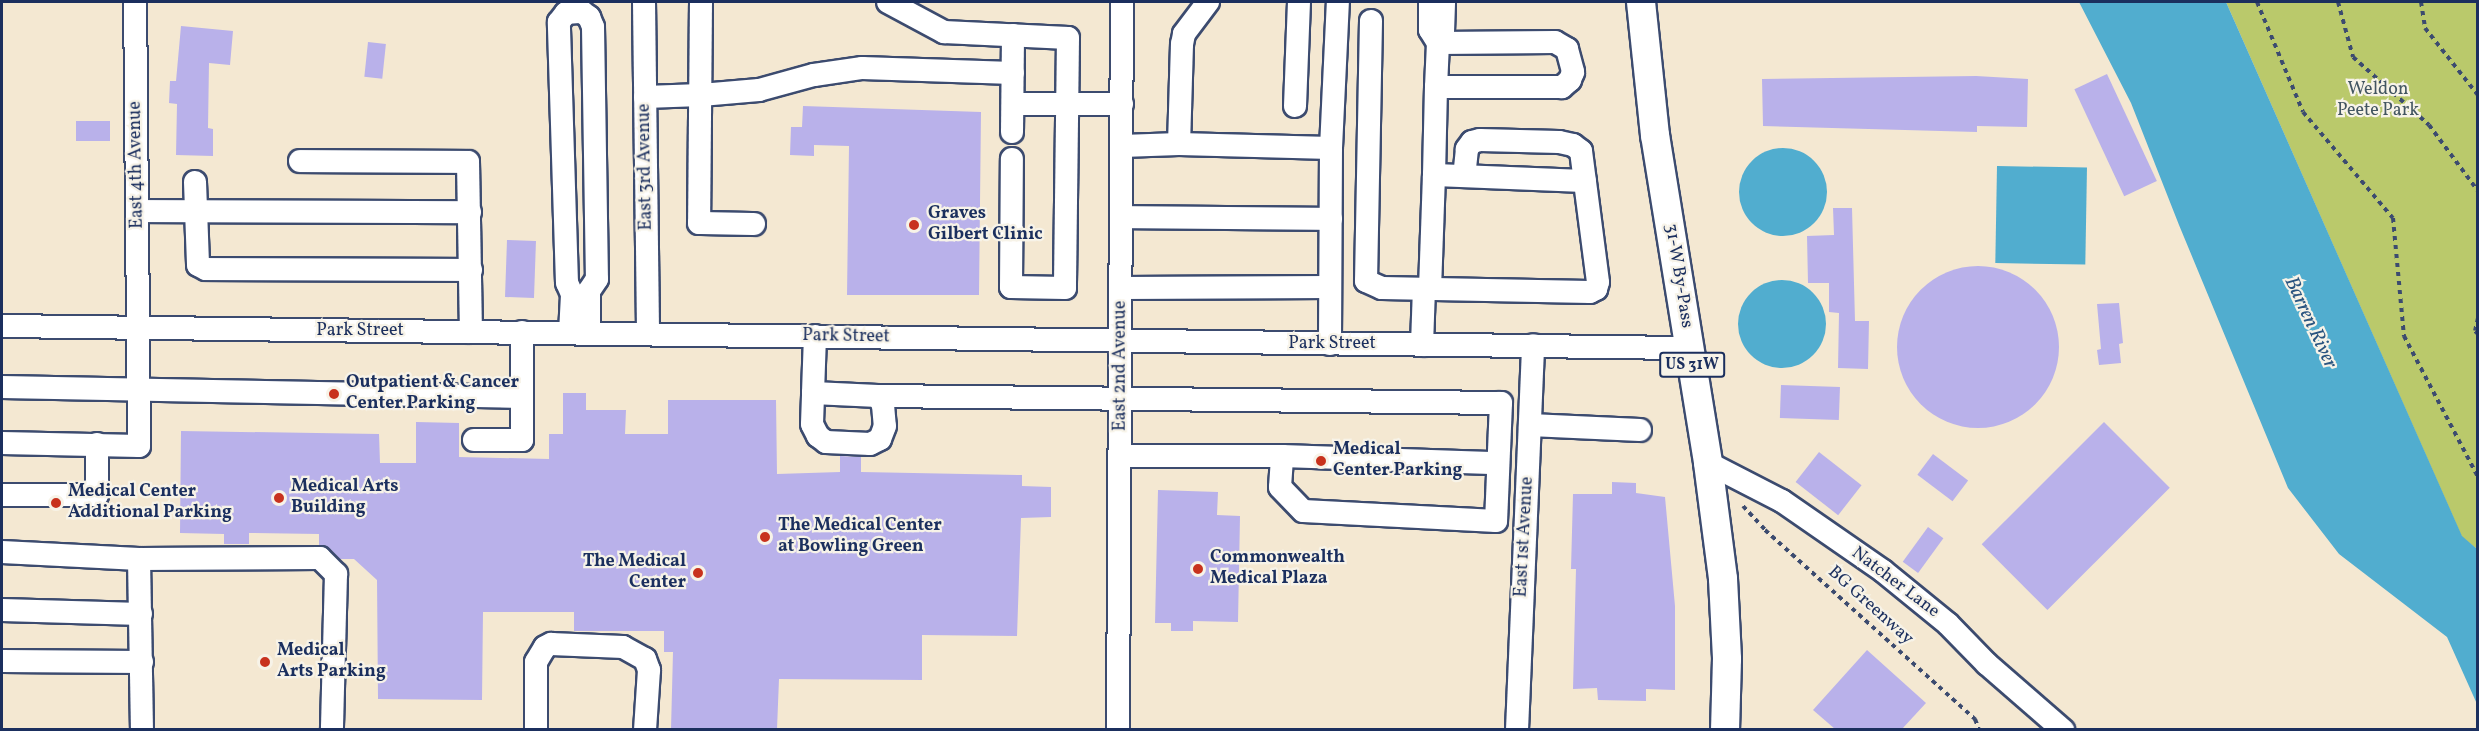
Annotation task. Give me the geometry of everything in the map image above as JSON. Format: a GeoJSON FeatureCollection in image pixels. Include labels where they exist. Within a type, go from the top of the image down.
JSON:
{"type":"FeatureCollection","features":[{"type":"Feature","properties":{"kind":"main road","name":"31-W By-Pass"},"geometry":{"type":"LineString","coordinates":[[1641,2],[1655,135],[1708,463],[1723,579],[1727,659],[1725,729]]}},
{"type":"Feature","properties":{"kind":"street","name":"East 4th Avenue"},"geometry":{"type":"LineString","coordinates":[[97,444],[139,446],[135,2]]}},
{"type":"Feature","properties":{"kind":"street","name":"East 3rd Avenue"},"geometry":{"type":"LineString","coordinates":[[644,2],[648,333]]}},
{"type":"Feature","properties":{"kind":"street"},"geometry":{"type":"LineString","coordinates":[[701,2],[699,223],[754,224]]}},
{"type":"Feature","properties":{"kind":"street"},"geometry":{"type":"LineString","coordinates":[[888,2],[944,32],[1068,38],[1065,288],[1011,287],[1012,159]]}},
{"type":"Feature","properties":{"kind":"street","name":"East 2nd Avenue"},"geometry":{"type":"LineString","coordinates":[[1118,729],[1128,669],[1121,456],[1122,2]]}},
{"type":"Feature","properties":{"kind":"street"},"geometry":{"type":"LineString","coordinates":[[1179,144],[1184,34],[1208,2]]}},
{"type":"Feature","properties":{"kind":"street"},"geometry":{"type":"LineString","coordinates":[[1295,106],[1299,2]]}},
{"type":"Feature","properties":{"kind":"street"},"geometry":{"type":"LineString","coordinates":[[1330,344],[1331,148],[1338,2]]}},
{"type":"Feature","properties":{"kind":"street"},"geometry":{"type":"LineString","coordinates":[[1430,2],[1430,30],[1438,43]]}},
{"type":"Feature","properties":{"kind":"street"},"geometry":{"type":"LineString","coordinates":[[1429,345],[1436,87],[1438,43],[1443,32],[1444,2]]}},
{"type":"Feature","properties":{"kind":"street"},"geometry":{"type":"LineString","coordinates":[[582,12],[589,17],[593,27],[597,279],[590,291],[580,333],[572,294],[567,283],[559,22],[566,14],[582,12]]}},
{"type":"Feature","properties":{"kind":"street"},"geometry":{"type":"LineString","coordinates":[[1371,21],[1366,281],[1382,288],[1590,292],[1596,289],[1598,282],[1581,151],[1572,145],[1559,142],[1480,140],[1472,142],[1467,149],[1464,176]]}},
{"type":"Feature","properties":{"kind":"street"},"geometry":{"type":"LineString","coordinates":[[1012,132],[1013,35]]}},
{"type":"Feature","properties":{"kind":"street"},"geometry":{"type":"LineString","coordinates":[[1436,87],[1562,87],[1570,80],[1573,72],[1567,48],[1555,42],[1438,43]]}},
{"type":"Feature","properties":{"kind":"street"},"geometry":{"type":"LineString","coordinates":[[645,97],[759,90],[814,75],[862,68],[1013,73]]}},
{"type":"Feature","properties":{"kind":"street"},"geometry":{"type":"LineString","coordinates":[[1013,104],[1122,104]]}},
{"type":"Feature","properties":{"kind":"street"},"geometry":{"type":"LineString","coordinates":[[1122,146],[1179,144],[1331,148]]}},
{"type":"Feature","properties":{"kind":"street"},"geometry":{"type":"LineString","coordinates":[[300,161],[468,162],[471,332]]}},
{"type":"Feature","properties":{"kind":"street"},"geometry":{"type":"LineString","coordinates":[[1434,175],[1585,181]]}},
{"type":"Feature","properties":{"kind":"street"},"geometry":{"type":"LineString","coordinates":[[195,182],[194,213],[198,265],[206,269],[471,270]]}},
{"type":"Feature","properties":{"kind":"street"},"geometry":{"type":"LineString","coordinates":[[138,211],[194,213],[470,212]]}},
{"type":"Feature","properties":{"kind":"street"},"geometry":{"type":"LineString","coordinates":[[1122,217],[1330,219]]}},
{"type":"Feature","properties":{"kind":"street"},"geometry":{"type":"LineString","coordinates":[[1122,288],[1330,287]]}},
{"type":"Feature","properties":{"kind":"street","name":"Park Street"},"geometry":{"type":"LineString","coordinates":[[2,326],[1690,348]]}},
{"type":"Feature","properties":{"kind":"street"},"geometry":{"type":"LineString","coordinates":[[474,440],[522,440],[522,332]]}},
{"type":"Feature","properties":{"kind":"street"},"geometry":{"type":"LineString","coordinates":[[815,336],[812,424],[818,436],[826,442],[870,444],[880,439],[885,426],[884,405],[878,396]]}},
{"type":"Feature","properties":{"kind":"street","name":"East 1st Avenue"},"geometry":{"type":"LineString","coordinates":[[1517,729],[1533,345]]}},
{"type":"Feature","properties":{"kind":"street"},"geometry":{"type":"LineString","coordinates":[[2,387],[139,392],[211,390],[522,397]]}},
{"type":"Feature","properties":{"kind":"street"},"geometry":{"type":"LineString","coordinates":[[813,393],[878,396],[1501,403],[1496,521],[1303,511],[1280,487],[1282,456]]}},
{"type":"Feature","properties":{"kind":"street"},"geometry":{"type":"LineString","coordinates":[[1530,425],[1640,430]]}},
{"type":"Feature","properties":{"kind":"street"},"geometry":{"type":"LineString","coordinates":[[2,443],[97,444],[97,495],[2,495]]}},
{"type":"Feature","properties":{"kind":"street"},"geometry":{"type":"LineString","coordinates":[[1121,456],[1282,456],[1498,463]]}},
{"type":"Feature","properties":{"kind":"street","name":"Natcher Lane"},"geometry":{"type":"LineString","coordinates":[[1708,463],[1782,501],[1883,571],[1948,624],[1987,664],[2063,729]]}},
{"type":"Feature","properties":{"kind":"street"},"geometry":{"type":"LineString","coordinates":[[2,552],[139,559],[320,558],[336,574],[332,729]]}},
{"type":"Feature","properties":{"kind":"street"},"geometry":{"type":"LineString","coordinates":[[139,559],[142,729]]}},
{"type":"Feature","properties":{"kind":"street"},"geometry":{"type":"LineString","coordinates":[[2,610],[141,614]]}},
{"type":"Feature","properties":{"kind":"street"},"geometry":{"type":"LineString","coordinates":[[536,729],[536,662],[545,647],[551,644],[623,647],[645,659],[648,670],[645,729]]}},
{"type":"Feature","properties":{"kind":"street"},"geometry":{"type":"LineString","coordinates":[[2,661],[142,662]]}},
{"type":"Feature","properties":{"kind":"path"},"geometry":{"type":"LineString","coordinates":[[2257,2],[2303,112],[2393,218],[2404,336],[2478,477]]}},
{"type":"Feature","properties":{"kind":"path"},"geometry":{"type":"LineString","coordinates":[[2338,2],[2353,57],[2429,126],[2478,191]]}},
{"type":"Feature","properties":{"kind":"path"},"geometry":{"type":"LineString","coordinates":[[2421,2],[2425,28],[2478,95]]}},
{"type":"Feature","properties":{"kind":"path"},"geometry":{"type":"LineString","coordinates":[[2478,318],[2475,330],[2478,334]]}},
{"type":"Feature","properties":{"kind":"path","name":"BG Greenway"},"geometry":{"type":"LineString","coordinates":[[1741,503],[1765,530],[1975,720],[1979,729]]}},
{"type":"Feature","properties":{"kind":"green space","name":"Weldon Peete Park"},"geometry":{"type":"Polygon","coordinates":[[[2226,2],[2477,2],[2477,549],[2462,537],[2226,2]]]}},
{"type":"Feature","properties":{"kind":"water","name":"Barren River"},"geometry":{"type":"Polygon","coordinates":[[[2079,2],[2226,2],[2462,536],[2477,549],[2477,704],[2447,637],[2339,554],[2288,488],[2131,103],[2079,2]]]}},
{"type":"Feature","properties":{"kind":"water"},"geometry":{"type":"Polygon","coordinates":[[[1783,148],[1808,155],[1820,167],[1827,192],[1820,217],[1808,229],[1783,236],[1758,229],[1746,217],[1739,192],[1746,167],[1758,155],[1783,148]]]}},
{"type":"Feature","properties":{"kind":"water"},"geometry":{"type":"Polygon","coordinates":[[[1997,166],[2087,168],[2085,265],[1995,263],[1997,166]]]}},
{"type":"Feature","properties":{"kind":"water"},"geometry":{"type":"Polygon","coordinates":[[[1782,280],[1807,287],[1819,299],[1826,324],[1819,349],[1807,361],[1782,368],[1757,361],[1745,349],[1738,324],[1745,299],[1757,287],[1782,280]]]}},
{"type":"Feature","properties":{"kind":"building"},"geometry":{"type":"Polygon","coordinates":[[[181,26],[233,31],[230,65],[209,63],[208,128],[213,129],[213,156],[176,155],[177,104],[169,103],[170,81],[176,81],[181,26]]]}},
{"type":"Feature","properties":{"kind":"building"},"geometry":{"type":"Polygon","coordinates":[[[368,42],[386,44],[382,79],[364,77],[368,42]]]}},
{"type":"Feature","properties":{"kind":"building"},"geometry":{"type":"Polygon","coordinates":[[[2107,74],[2157,181],[2124,196],[2074,89],[2107,74]]]}},
{"type":"Feature","properties":{"kind":"building"},"geometry":{"type":"Polygon","coordinates":[[[1976,76],[2028,79],[2027,127],[1977,126],[1977,132],[1763,126],[1762,79],[1976,76]]]}},
{"type":"Feature","properties":{"kind":"building","name":"Graves Gilbert Clinic"},"geometry":{"type":"Polygon","coordinates":[[[803,106],[981,112],[979,295],[847,295],[849,146],[814,145],[814,156],[790,155],[791,127],[802,127],[803,106]]]}},
{"type":"Feature","properties":{"kind":"building"},"geometry":{"type":"Polygon","coordinates":[[[76,121],[110,121],[110,141],[76,141],[76,121]]]}},
{"type":"Feature","properties":{"kind":"building"},"geometry":{"type":"Polygon","coordinates":[[[1833,208],[1852,208],[1855,321],[1869,321],[1868,369],[1838,368],[1839,313],[1829,312],[1829,283],[1808,283],[1807,236],[1834,235],[1833,208]]]}},
{"type":"Feature","properties":{"kind":"building"},"geometry":{"type":"Polygon","coordinates":[[[507,240],[536,241],[534,298],[505,297],[507,240]]]}},
{"type":"Feature","properties":{"kind":"building"},"geometry":{"type":"Polygon","coordinates":[[[1978,266],[2009,272],[2035,290],[2053,316],[2059,347],[2053,378],[2035,404],[2009,422],[1978,428],[1947,422],[1921,404],[1903,378],[1897,347],[1903,316],[1921,290],[1947,272],[1978,266]]]}},
{"type":"Feature","properties":{"kind":"building"},"geometry":{"type":"Polygon","coordinates":[[[2119,303],[2123,343],[2119,344],[2121,363],[2099,365],[2097,350],[2101,349],[2097,304],[2119,303]]]}},
{"type":"Feature","properties":{"kind":"building"},"geometry":{"type":"Polygon","coordinates":[[[1781,385],[1840,387],[1839,420],[1780,418],[1781,385]]]}},
{"type":"Feature","properties":{"kind":"building","name":"The Medical Center"},"geometry":{"type":"Polygon","coordinates":[[[563,393],[586,393],[586,410],[626,410],[625,434],[668,434],[668,400],[776,400],[777,474],[840,472],[840,456],[861,457],[861,472],[1022,475],[1022,486],[1051,487],[1051,517],[1021,518],[1017,636],[922,635],[922,680],[779,679],[777,729],[671,729],[673,652],[664,652],[664,631],[574,631],[574,612],[483,612],[482,700],[378,699],[377,580],[354,559],[340,559],[329,548],[319,545],[319,534],[249,533],[249,544],[224,544],[224,534],[180,533],[181,431],[379,434],[380,463],[416,463],[416,422],[459,423],[459,457],[549,459],[549,434],[563,434],[563,393]]]}},
{"type":"Feature","properties":{"kind":"building"},"geometry":{"type":"Polygon","coordinates":[[[2104,422],[2170,488],[2047,610],[1982,544],[2104,422]]]}},
{"type":"Feature","properties":{"kind":"building"},"geometry":{"type":"Polygon","coordinates":[[[1819,452],[1862,485],[1838,515],[1796,482],[1819,452]]]}},
{"type":"Feature","properties":{"kind":"building"},"geometry":{"type":"Polygon","coordinates":[[[1933,454],[1968,480],[1952,501],[1917,475],[1933,454]]]}},
{"type":"Feature","properties":{"kind":"building"},"geometry":{"type":"Polygon","coordinates":[[[1612,482],[1636,483],[1636,493],[1665,497],[1675,606],[1675,690],[1646,689],[1646,701],[1598,700],[1597,688],[1573,689],[1576,569],[1571,569],[1573,494],[1612,494],[1612,482]]]}},
{"type":"Feature","properties":{"kind":"building","name":"Commonwealth Medical Plaza"},"geometry":{"type":"Polygon","coordinates":[[[1158,490],[1218,492],[1217,515],[1240,516],[1238,622],[1193,621],[1193,631],[1171,631],[1171,623],[1155,623],[1158,490]]]}},
{"type":"Feature","properties":{"kind":"building"},"geometry":{"type":"Polygon","coordinates":[[[1928,527],[1943,538],[1918,573],[1903,562],[1928,527]]]}},
{"type":"Feature","properties":{"kind":"building"},"geometry":{"type":"Polygon","coordinates":[[[1867,650],[1926,703],[1902,729],[1835,729],[1813,710],[1867,650]]]}},
{"type":"Feature","properties":{"kind":"place","name":"Graves Gilbert Clinic"},"geometry":{"type":"Point","coordinates":[914,225]}},
{"type":"Feature","properties":{"kind":"place","name":"Outpatient & Cancer Center Parking"},"geometry":{"type":"Point","coordinates":[334,394]}},
{"type":"Feature","properties":{"kind":"place","name":"Medical Center Parking"},"geometry":{"type":"Point","coordinates":[1321,461]}},
{"type":"Feature","properties":{"kind":"place","name":"Medical Arts Building"},"geometry":{"type":"Point","coordinates":[279,498]}},
{"type":"Feature","properties":{"kind":"place","name":"Medical Center Additional Parking"},"geometry":{"type":"Point","coordinates":[56,503]}},
{"type":"Feature","properties":{"kind":"place","name":"The Medical Center at Bowling Green"},"geometry":{"type":"Point","coordinates":[765,537]}},
{"type":"Feature","properties":{"kind":"place","name":"Commonwealth Medical Plaza"},"geometry":{"type":"Point","coordinates":[1198,569]}},
{"type":"Feature","properties":{"kind":"place","name":"The Medical Center"},"geometry":{"type":"Point","coordinates":[698,573]}},
{"type":"Feature","properties":{"kind":"place","name":"Medical Arts Parking"},"geometry":{"type":"Point","coordinates":[265,662]}}]}
